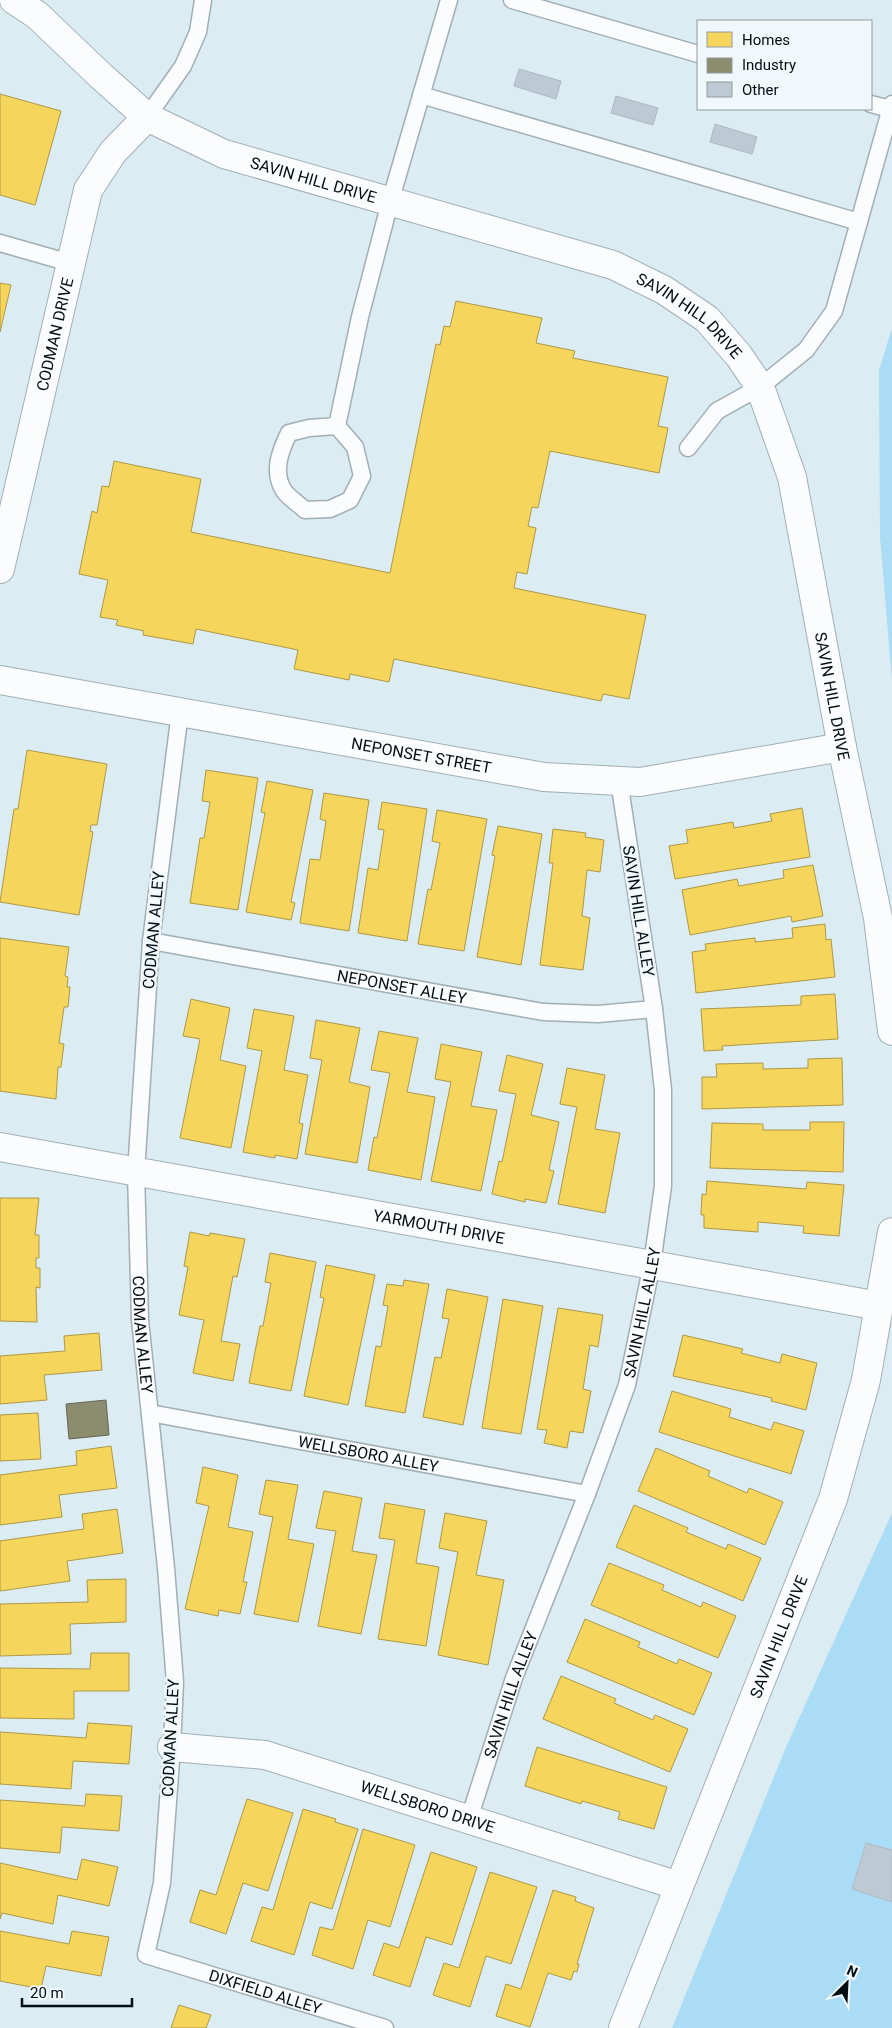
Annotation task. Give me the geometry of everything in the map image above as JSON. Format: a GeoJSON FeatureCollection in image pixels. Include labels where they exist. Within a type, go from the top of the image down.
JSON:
{"type":"FeatureCollection","features":[{"type":"Feature","properties":{"kind":"street","name":"SAVIN HILL DRIVE"},"geometry":{"type":"LineString","coordinates":[[14,0],[37,15],[147,117],[224,154],[613,265],[664,290],[707,319],[739,356],[760,387],[792,477],[842,747],[878,918],[892,1031]]}},
{"type":"Feature","properties":{"kind":"street","name":"CODMAN DRIVE"},"geometry":{"type":"LineString","coordinates":[[0,569],[88,190],[113,152],[147,117]]}},
{"type":"Feature","properties":{"kind":"street","name":"NEPONSET STREET"},"geometry":{"type":"LineString","coordinates":[[0,680],[544,777],[640,782],[842,747]]}},
{"type":"Feature","properties":{"kind":"street","name":"YARMOUTH DRIVE"},"geometry":{"type":"LineString","coordinates":[[0,1147],[879,1306]]}},
{"type":"Feature","properties":{"kind":"street","name":"SAVIN HILL DRIVE"},"geometry":{"type":"LineString","coordinates":[[623,2028],[833,1499],[866,1380],[892,1232]]}},
{"type":"Feature","properties":{"kind":"street","name":"WELLSBORO DRIVE"},"geometry":{"type":"LineString","coordinates":[[172,1747],[265,1755],[679,1886]]}},
{"type":"Feature","properties":{"kind":"lane"},"geometry":{"type":"LineString","coordinates":[[147,117],[183,66],[198,32],[203,0]]}},
{"type":"Feature","properties":{"kind":"lane"},"geometry":{"type":"LineString","coordinates":[[337,426],[360,317],[390,202],[449,0]]}},
{"type":"Feature","properties":{"kind":"lane"},"geometry":{"type":"LineString","coordinates":[[512,0],[697,54]]}},
{"type":"Feature","properties":{"kind":"lane"},"geometry":{"type":"LineString","coordinates":[[421,95],[859,222]]}},
{"type":"Feature","properties":{"kind":"lane"},"geometry":{"type":"LineString","coordinates":[[688,448],[717,411],[760,387],[806,350],[834,311],[891,106],[872,104]]}},
{"type":"Feature","properties":{"kind":"lane"},"geometry":{"type":"LineString","coordinates":[[0,243],[70,263]]}},
{"type":"Feature","properties":{"kind":"lane"},"geometry":{"type":"LineString","coordinates":[[337,426],[355,447],[362,476],[350,500],[330,509],[305,510],[284,491],[278,473],[279,453],[289,433],[310,428],[337,426]]}},
{"type":"Feature","properties":{"kind":"lane","name":"CODMAN ALLEY"},"geometry":{"type":"LineString","coordinates":[[146,1955],[162,1883],[172,1747],[174,1682],[166,1568],[140,1320],[136,1172],[150,941],[180,712]]}},
{"type":"Feature","properties":{"kind":"lane","name":"SAVIN HILL ALLEY"},"geometry":{"type":"LineString","coordinates":[[469,1819],[514,1678],[587,1494],[628,1384],[652,1264],[663,1186],[663,1090],[654,1009],[619,781]]}},
{"type":"Feature","properties":{"kind":"lane","name":"NEPONSET ALLEY"},"geometry":{"type":"LineString","coordinates":[[150,941],[543,1012],[598,1014],[654,1009]]}},
{"type":"Feature","properties":{"kind":"lane","name":"WELLSBORO ALLEY"},"geometry":{"type":"LineString","coordinates":[[150,1413],[587,1494]]}},
{"type":"Feature","properties":{"kind":"lane","name":"DIXFIELD ALLEY"},"geometry":{"type":"LineString","coordinates":[[146,1955],[385,2028]]}},
{"type":"Feature","properties":{"kind":"shaded area"},"geometry":{"type":"Polygon","coordinates":[[[892,328],[892,681],[880,537],[879,370],[892,328]]]}},
{"type":"Feature","properties":{"kind":"shaded area"},"geometry":{"type":"Polygon","coordinates":[[[892,1513],[892,2028],[672,2028],[786,1747],[892,1513]]]}},
{"type":"Feature","properties":{"kind":"building: Homes"},"geometry":{"type":"Polygon","coordinates":[[[0,94],[61,111],[35,205],[0,195],[0,94]]]}},
{"type":"Feature","properties":{"kind":"building: Homes"},"geometry":{"type":"Polygon","coordinates":[[[0,283],[11,285],[0,332],[0,283]]]}},
{"type":"Feature","properties":{"kind":"building: Homes"},"geometry":{"type":"Polygon","coordinates":[[[456,301],[542,318],[536,343],[575,351],[573,358],[668,377],[658,426],[668,428],[659,473],[550,451],[538,508],[532,507],[528,526],[536,528],[527,574],[517,572],[514,588],[646,615],[629,699],[603,694],[601,701],[394,659],[389,682],[350,674],[349,680],[294,669],[298,650],[196,629],[193,644],[143,635],[144,631],[116,625],[118,620],[100,617],[108,580],[79,574],[92,511],[97,513],[102,486],[109,487],[114,461],[201,479],[191,532],[390,573],[436,344],[440,345],[444,326],[450,327],[456,301]]]}},
{"type":"Feature","properties":{"kind":"building: Homes"},"geometry":{"type":"Polygon","coordinates":[[[27,750],[107,764],[97,825],[91,825],[90,831],[93,832],[79,915],[0,902],[14,809],[18,809],[27,750]]]}},
{"type":"Feature","properties":{"kind":"building: Homes"},"geometry":{"type":"Polygon","coordinates":[[[206,770],[258,778],[238,910],[190,903],[200,838],[204,838],[210,802],[202,801],[206,770]]]}},
{"type":"Feature","properties":{"kind":"building: Homes"},"geometry":{"type":"Polygon","coordinates":[[[267,781],[313,790],[291,902],[295,903],[291,920],[246,912],[265,813],[261,812],[267,781]]]}},
{"type":"Feature","properties":{"kind":"building: Homes"},"geometry":{"type":"Polygon","coordinates":[[[324,793],[369,800],[349,931],[300,923],[310,859],[320,860],[326,821],[320,819],[324,793]]]}},
{"type":"Feature","properties":{"kind":"building: Homes"},"geometry":{"type":"Polygon","coordinates":[[[382,802],[427,809],[407,941],[358,933],[368,868],[378,870],[384,830],[378,829],[382,802]]]}},
{"type":"Feature","properties":{"kind":"building: Homes"},"geometry":{"type":"Polygon","coordinates":[[[802,808],[810,857],[675,879],[669,846],[688,843],[686,830],[733,822],[734,828],[772,821],[770,814],[802,808]]]}},
{"type":"Feature","properties":{"kind":"building: Homes"},"geometry":{"type":"Polygon","coordinates":[[[437,810],[487,819],[464,951],[418,944],[428,889],[431,890],[440,843],[432,841],[437,810]]]}},
{"type":"Feature","properties":{"kind":"building: Homes"},"geometry":{"type":"Polygon","coordinates":[[[498,826],[542,834],[521,965],[477,957],[495,856],[492,855],[498,826]]]}},
{"type":"Feature","properties":{"kind":"building: Homes"},"geometry":{"type":"Polygon","coordinates":[[[553,829],[586,833],[585,837],[604,840],[600,872],[587,870],[582,916],[590,918],[583,970],[540,965],[553,863],[549,863],[553,829]]]}},
{"type":"Feature","properties":{"kind":"building: Homes"},"geometry":{"type":"Polygon","coordinates":[[[813,865],[823,916],[792,922],[791,916],[690,935],[682,890],[737,879],[739,886],[784,878],[783,870],[813,865]]]}},
{"type":"Feature","properties":{"kind":"building: Homes"},"geometry":{"type":"Polygon","coordinates":[[[825,924],[826,940],[831,939],[835,977],[696,993],[692,952],[706,950],[705,944],[755,938],[755,942],[793,938],[792,928],[825,924]]]}},
{"type":"Feature","properties":{"kind":"building: Homes"},"geometry":{"type":"Polygon","coordinates":[[[0,938],[69,947],[65,976],[68,977],[67,987],[70,987],[68,1007],[64,1007],[59,1043],[64,1044],[61,1067],[58,1067],[56,1099],[0,1091],[0,938]]]}},
{"type":"Feature","properties":{"kind":"building: Homes"},"geometry":{"type":"Polygon","coordinates":[[[835,994],[838,1039],[722,1046],[723,1050],[704,1051],[701,1009],[801,1005],[801,996],[835,994]]]}},
{"type":"Feature","properties":{"kind":"building: Homes"},"geometry":{"type":"Polygon","coordinates":[[[191,999],[230,1008],[220,1060],[246,1066],[231,1148],[180,1138],[200,1039],[183,1036],[191,999]]]}},
{"type":"Feature","properties":{"kind":"building: Homes"},"geometry":{"type":"Polygon","coordinates":[[[254,1009],[294,1016],[284,1070],[308,1075],[299,1123],[303,1124],[297,1159],[275,1155],[275,1158],[243,1152],[262,1051],[247,1048],[254,1009]]]}},
{"type":"Feature","properties":{"kind":"building: Homes"},"geometry":{"type":"Polygon","coordinates":[[[316,1020],[360,1028],[349,1082],[370,1087],[357,1163],[305,1154],[322,1060],[310,1058],[316,1020]]]}},
{"type":"Feature","properties":{"kind":"building: Homes"},"geometry":{"type":"Polygon","coordinates":[[[379,1031],[418,1038],[407,1092],[435,1097],[421,1180],[368,1170],[374,1137],[377,1138],[390,1073],[371,1070],[379,1031]]]}},
{"type":"Feature","properties":{"kind":"building: Homes"},"geometry":{"type":"Polygon","coordinates":[[[441,1044],[482,1052],[471,1106],[497,1110],[481,1191],[431,1181],[451,1082],[435,1079],[441,1044]]]}},
{"type":"Feature","properties":{"kind":"building: Homes"},"geometry":{"type":"Polygon","coordinates":[[[507,1055],[543,1064],[531,1115],[559,1122],[549,1170],[554,1171],[546,1203],[525,1199],[525,1202],[492,1194],[499,1161],[502,1162],[516,1094],[499,1091],[507,1055]]]}},
{"type":"Feature","properties":{"kind":"building: Homes"},"geometry":{"type":"Polygon","coordinates":[[[842,1058],[843,1105],[702,1109],[702,1077],[717,1077],[716,1064],[763,1063],[763,1069],[808,1068],[808,1059],[842,1058]]]}},
{"type":"Feature","properties":{"kind":"building: Homes"},"geometry":{"type":"Polygon","coordinates":[[[567,1068],[605,1075],[595,1129],[620,1133],[605,1213],[558,1204],[577,1107],[560,1104],[567,1068]]]}},
{"type":"Feature","properties":{"kind":"building: Homes"},"geometry":{"type":"Polygon","coordinates":[[[810,1122],[844,1122],[843,1172],[710,1168],[712,1123],[763,1124],[763,1130],[810,1130],[810,1122]]]}},
{"type":"Feature","properties":{"kind":"building: Homes"},"geometry":{"type":"Polygon","coordinates":[[[707,1181],[806,1189],[807,1182],[844,1185],[839,1236],[803,1233],[804,1226],[758,1222],[758,1232],[704,1228],[704,1215],[701,1215],[702,1194],[706,1195],[707,1181]]]}},
{"type":"Feature","properties":{"kind":"building: Homes"},"geometry":{"type":"Polygon","coordinates":[[[0,1198],[39,1198],[35,1235],[39,1235],[39,1258],[36,1258],[36,1268],[40,1268],[40,1288],[36,1287],[37,1322],[0,1321],[0,1198]]]}},
{"type":"Feature","properties":{"kind":"building: Homes"},"geometry":{"type":"Polygon","coordinates":[[[190,1232],[209,1236],[210,1233],[245,1239],[237,1277],[233,1276],[221,1341],[240,1344],[233,1381],[193,1373],[204,1320],[179,1315],[188,1267],[184,1266],[190,1232]]]}},
{"type":"Feature","properties":{"kind":"building: Homes"},"geometry":{"type":"Polygon","coordinates":[[[270,1253],[316,1262],[291,1391],[249,1383],[260,1326],[263,1326],[271,1283],[265,1282],[270,1253]]]}},
{"type":"Feature","properties":{"kind":"building: Homes"},"geometry":{"type":"Polygon","coordinates":[[[326,1265],[375,1275],[348,1405],[304,1396],[324,1298],[320,1297],[326,1265]]]}},
{"type":"Feature","properties":{"kind":"building: Homes"},"geometry":{"type":"Polygon","coordinates":[[[404,1280],[429,1284],[405,1413],[365,1406],[376,1346],[381,1347],[388,1306],[383,1305],[387,1284],[403,1286],[404,1280]]]}},
{"type":"Feature","properties":{"kind":"building: Homes"},"geometry":{"type":"Polygon","coordinates":[[[447,1289],[488,1297],[463,1425],[423,1417],[435,1357],[441,1358],[449,1319],[442,1318],[447,1289]]]}},
{"type":"Feature","properties":{"kind":"building: Homes"},"geometry":{"type":"Polygon","coordinates":[[[503,1299],[543,1306],[521,1434],[482,1428],[503,1299]]]}},
{"type":"Feature","properties":{"kind":"building: Homes"},"geometry":{"type":"Polygon","coordinates":[[[558,1308],[603,1315],[598,1347],[590,1345],[583,1389],[591,1391],[583,1433],[570,1431],[567,1448],[544,1443],[547,1430],[537,1429],[558,1308]]]}},
{"type":"Feature","properties":{"kind":"building: Homes"},"geometry":{"type":"Polygon","coordinates":[[[99,1333],[102,1370],[44,1375],[47,1400],[0,1404],[0,1356],[65,1351],[64,1336],[99,1333]]]}},
{"type":"Feature","properties":{"kind":"building: Homes"},"geometry":{"type":"Polygon","coordinates":[[[683,1335],[743,1349],[741,1353],[780,1363],[782,1354],[817,1363],[806,1410],[771,1401],[772,1398],[673,1376],[683,1335]]]}},
{"type":"Feature","properties":{"kind":"building: Homes"},"geometry":{"type":"Polygon","coordinates":[[[672,1391],[731,1409],[729,1417],[771,1430],[774,1422],[804,1431],[791,1474],[659,1432],[672,1391]]]}},
{"type":"Feature","properties":{"kind":"building: Homes"},"geometry":{"type":"Polygon","coordinates":[[[38,1413],[41,1459],[0,1461],[0,1415],[38,1413]]]}},
{"type":"Feature","properties":{"kind":"building: Homes"},"geometry":{"type":"Polygon","coordinates":[[[111,1446],[117,1488],[59,1495],[62,1517],[0,1525],[0,1475],[77,1465],[76,1451],[111,1446]]]}},
{"type":"Feature","properties":{"kind":"building: Homes"},"geometry":{"type":"Polygon","coordinates":[[[656,1448],[710,1471],[708,1476],[747,1493],[749,1488],[783,1502],[765,1545],[638,1491],[656,1448]]]}},
{"type":"Feature","properties":{"kind":"building: Homes"},"geometry":{"type":"Polygon","coordinates":[[[203,1467],[238,1475],[228,1527],[253,1532],[243,1582],[247,1582],[240,1614],[219,1610],[218,1616],[185,1609],[209,1506],[196,1503],[203,1467]]]}},
{"type":"Feature","properties":{"kind":"building: Homes"},"geometry":{"type":"Polygon","coordinates":[[[266,1480],[298,1485],[288,1539],[314,1544],[298,1622],[254,1614],[273,1517],[259,1514],[266,1480]]]}},
{"type":"Feature","properties":{"kind":"building: Homes"},"geometry":{"type":"Polygon","coordinates":[[[324,1491],[362,1498],[352,1551],[377,1555],[361,1634],[318,1626],[336,1531],[316,1528],[324,1491]]]}},
{"type":"Feature","properties":{"kind":"building: Homes"},"geometry":{"type":"Polygon","coordinates":[[[385,1503],[425,1510],[416,1563],[439,1567],[426,1646],[378,1639],[395,1540],[379,1538],[385,1503]]]}},
{"type":"Feature","properties":{"kind":"building: Homes"},"geometry":{"type":"Polygon","coordinates":[[[634,1505],[688,1528],[686,1532],[726,1549],[728,1544],[761,1558],[743,1601],[616,1547],[634,1505]]]}},
{"type":"Feature","properties":{"kind":"building: Homes"},"geometry":{"type":"Polygon","coordinates":[[[117,1509],[123,1553],[67,1561],[70,1581],[0,1591],[0,1541],[84,1529],[82,1514],[117,1509]]]}},
{"type":"Feature","properties":{"kind":"building: Homes"},"geometry":{"type":"Polygon","coordinates":[[[445,1513],[487,1521],[476,1575],[504,1580],[488,1665],[438,1655],[458,1552],[439,1548],[445,1513]]]}},
{"type":"Feature","properties":{"kind":"building: Homes"},"geometry":{"type":"Polygon","coordinates":[[[609,1563],[664,1585],[662,1590],[701,1607],[703,1602],[736,1616],[718,1658],[591,1605],[609,1563]]]}},
{"type":"Feature","properties":{"kind":"building: Homes"},"geometry":{"type":"Polygon","coordinates":[[[126,1579],[126,1622],[70,1624],[71,1654],[0,1656],[0,1604],[88,1602],[87,1580],[126,1579]]]}},
{"type":"Feature","properties":{"kind":"building: Homes"},"geometry":{"type":"Polygon","coordinates":[[[585,1619],[640,1642],[638,1647],[677,1664],[679,1659],[712,1673],[694,1715],[567,1662],[585,1619]]]}},
{"type":"Feature","properties":{"kind":"building: Homes"},"geometry":{"type":"Polygon","coordinates":[[[91,1653],[129,1653],[129,1691],[74,1691],[74,1719],[0,1718],[0,1668],[90,1669],[91,1653]]]}},
{"type":"Feature","properties":{"kind":"building: Homes"},"geometry":{"type":"Polygon","coordinates":[[[561,1676],[616,1699],[614,1703],[653,1720],[655,1715],[688,1729],[670,1772],[543,1719],[561,1676]]]}},
{"type":"Feature","properties":{"kind":"building: Homes"},"geometry":{"type":"Polygon","coordinates":[[[88,1723],[132,1726],[129,1764],[73,1761],[71,1789],[0,1784],[0,1732],[86,1738],[88,1723]]]}},
{"type":"Feature","properties":{"kind":"building: Homes"},"geometry":{"type":"Polygon","coordinates":[[[537,1747],[667,1787],[654,1829],[618,1819],[620,1812],[582,1801],[581,1804],[525,1786],[537,1747]]]}},
{"type":"Feature","properties":{"kind":"building: Homes"},"geometry":{"type":"Polygon","coordinates":[[[86,1794],[122,1796],[119,1831],[62,1827],[60,1853],[0,1848],[0,1800],[85,1806],[86,1794]]]}},
{"type":"Feature","properties":{"kind":"building: Homes"},"geometry":{"type":"Polygon","coordinates":[[[247,1799],[293,1813],[268,1891],[243,1883],[226,1934],[190,1922],[200,1890],[216,1895],[247,1799]]]}},
{"type":"Feature","properties":{"kind":"building: Homes"},"geometry":{"type":"Polygon","coordinates":[[[303,1809],[336,1819],[335,1822],[358,1829],[332,1909],[310,1902],[294,1955],[251,1941],[262,1907],[273,1910],[303,1809]]]}},
{"type":"Feature","properties":{"kind":"building: Homes"},"geometry":{"type":"Polygon","coordinates":[[[363,1829],[415,1845],[390,1927],[368,1920],[353,1969],[312,1955],[320,1927],[333,1930],[363,1829]]]}},
{"type":"Feature","properties":{"kind":"building: Homes"},"geometry":{"type":"Polygon","coordinates":[[[431,1852],[477,1867],[452,1945],[426,1937],[410,1987],[373,1975],[384,1943],[399,1948],[431,1852]]]}},
{"type":"Feature","properties":{"kind":"building: Homes"},"geometry":{"type":"Polygon","coordinates":[[[82,1859],[118,1867],[109,1906],[58,1895],[53,1924],[2,1913],[0,1919],[0,1863],[77,1880],[82,1859]]]}},
{"type":"Feature","properties":{"kind":"building: Homes"},"geometry":{"type":"Polygon","coordinates":[[[490,1872],[537,1887],[511,1964],[486,1956],[470,2007],[433,1995],[444,1963],[459,1968],[490,1872]]]}},
{"type":"Feature","properties":{"kind":"building: Homes"},"geometry":{"type":"Polygon","coordinates":[[[553,1890],[576,1897],[575,1901],[594,1908],[577,1964],[579,1964],[577,1972],[574,1971],[571,1980],[548,1973],[530,2027],[496,2016],[506,1984],[521,1989],[553,1890]]]}},
{"type":"Feature","properties":{"kind":"building: Homes"},"geometry":{"type":"Polygon","coordinates":[[[0,1931],[69,1944],[72,1931],[109,1937],[101,1976],[46,1966],[41,1989],[0,1981],[0,1931]]]}},
{"type":"Feature","properties":{"kind":"building: Homes"},"geometry":{"type":"Polygon","coordinates":[[[179,2005],[211,2015],[206,2028],[171,2028],[179,2005]]]}},
{"type":"Feature","properties":{"kind":"building: Industry"},"geometry":{"type":"Polygon","coordinates":[[[106,1400],[109,1435],[69,1439],[66,1404],[106,1400]]]}},
{"type":"Feature","properties":{"kind":"building: Other"},"geometry":{"type":"Polygon","coordinates":[[[519,69],[561,81],[556,99],[514,86],[519,69]]]}},
{"type":"Feature","properties":{"kind":"building: Other"},"geometry":{"type":"Polygon","coordinates":[[[616,96],[658,108],[653,125],[611,113],[616,96]]]}},
{"type":"Feature","properties":{"kind":"building: Other"},"geometry":{"type":"Polygon","coordinates":[[[715,124],[757,137],[752,154],[710,142],[715,124]]]}},
{"type":"Feature","properties":{"kind":"building: Other"},"geometry":{"type":"Polygon","coordinates":[[[866,1843],[892,1850],[892,1902],[852,1889],[866,1843]]]}}]}
